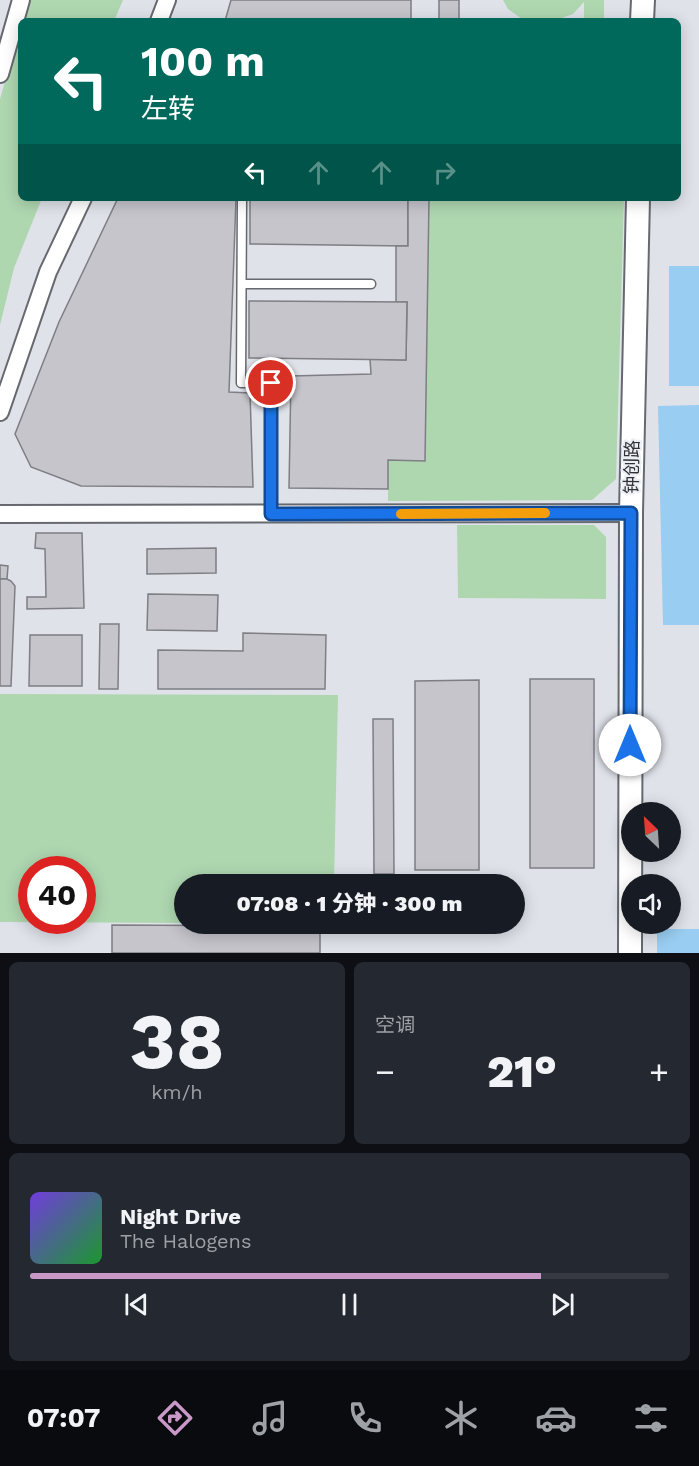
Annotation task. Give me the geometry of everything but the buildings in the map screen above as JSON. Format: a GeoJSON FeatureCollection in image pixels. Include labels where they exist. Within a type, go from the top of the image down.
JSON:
{"type":"FeatureCollection","features":[{"type":"Feature","properties":{"kind":"street"},"geometry":{"type":"LineString","coordinates":[[0,74],[21,0]]}},
{"type":"Feature","properties":{"kind":"street"},"geometry":{"type":"LineString","coordinates":[[160,18],[167,0]]}},
{"type":"Feature","properties":{"kind":"street"},"geometry":{"type":"LineString","coordinates":[[642,18],[643,0]]}},
{"type":"Feature","properties":{"kind":"street"},"geometry":{"type":"LineString","coordinates":[[0,412],[48,272],[82,201]]}},
{"type":"Feature","properties":{"kind":"street","name":"钟创路"},"geometry":{"type":"LineString","coordinates":[[630,953],[631,513],[638,201]]}},
{"type":"Feature","properties":{"kind":"street"},"geometry":{"type":"LineString","coordinates":[[0,514],[631,513]]}},
{"type":"Feature","properties":{"kind":"lane"},"geometry":{"type":"LineString","coordinates":[[242,201],[241,383],[271,383],[271,514]]}},
{"type":"Feature","properties":{"kind":"lane"},"geometry":{"type":"LineString","coordinates":[[242,284],[371,284]]}},
{"type":"Feature","properties":{"kind":"green space"},"geometry":{"type":"Polygon","coordinates":[[[28,0],[123,0],[115,18],[23,18],[28,0]]]}},
{"type":"Feature","properties":{"kind":"green space"},"geometry":{"type":"Polygon","coordinates":[[[503,0],[604,0],[604,18],[584,18],[584,2],[573,14],[562,18],[521,18],[508,9],[503,0]]]}},
{"type":"Feature","properties":{"kind":"green space"},"geometry":{"type":"Polygon","coordinates":[[[18,36],[18,201],[41,201],[14,268],[0,325],[0,99],[18,36]]]}},
{"type":"Feature","properties":{"kind":"green space"},"geometry":{"type":"Polygon","coordinates":[[[429,201],[624,201],[616,479],[592,500],[388,501],[388,460],[425,461],[429,201]]]}},
{"type":"Feature","properties":{"kind":"green space"},"geometry":{"type":"Polygon","coordinates":[[[457,525],[594,525],[606,537],[606,599],[458,598],[457,525]]]}},
{"type":"Feature","properties":{"kind":"green space"},"geometry":{"type":"Polygon","coordinates":[[[0,694],[338,695],[334,874],[174,874],[174,923],[96,923],[96,856],[18,856],[18,922],[0,922],[0,694]]]}},
{"type":"Feature","properties":{"kind":"water"},"geometry":{"type":"Polygon","coordinates":[[[669,266],[699,266],[699,386],[669,386],[669,266]]]}},
{"type":"Feature","properties":{"kind":"water"},"geometry":{"type":"Polygon","coordinates":[[[699,405],[699,625],[663,625],[658,406],[699,405]]]}},
{"type":"Feature","properties":{"kind":"water"},"geometry":{"type":"Polygon","coordinates":[[[681,929],[699,929],[699,953],[657,953],[657,934],[681,934],[681,929]]]}},
{"type":"Feature","properties":{"kind":"slow traffic"},"geometry":{"type":"LineString","coordinates":[[401,514],[545,513]]}},
{"type":"Feature","properties":{"kind":"route"},"geometry":{"type":"LineString","coordinates":[[271,383],[271,514],[631,513],[630,745]]}}]}
